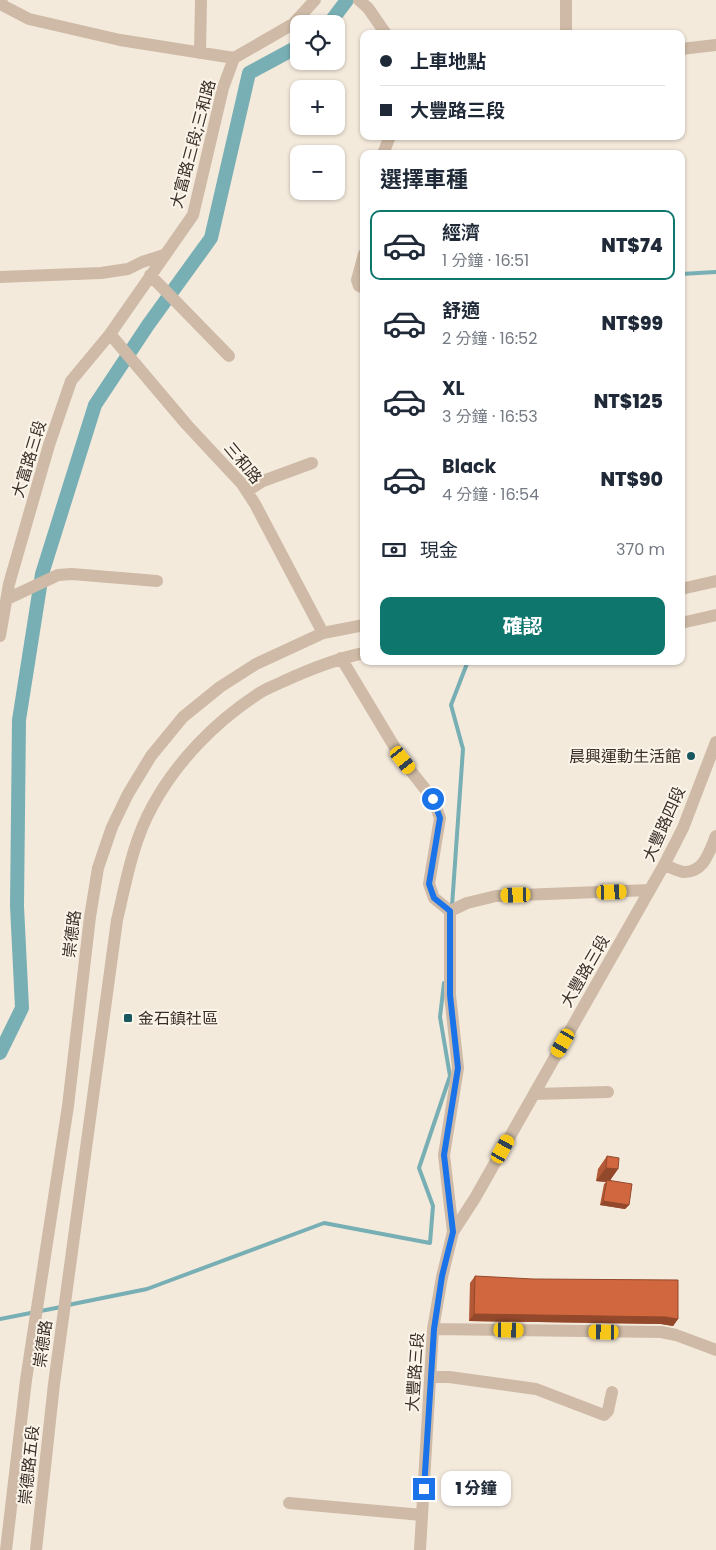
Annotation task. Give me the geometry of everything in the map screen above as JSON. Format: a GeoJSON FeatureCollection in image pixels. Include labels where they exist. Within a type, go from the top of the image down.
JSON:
{"type":"FeatureCollection","features":[{"type":"Feature","properties":{"kind":"street"},"geometry":{"type":"LineString","coordinates":[[0,0],[4,6],[29,18],[120,40],[234,58],[293,24],[315,0]]}},
{"type":"Feature","properties":{"kind":"street"},"geometry":{"type":"LineString","coordinates":[[200,53],[201,0]]}},
{"type":"Feature","properties":{"kind":"street"},"geometry":{"type":"LineString","coordinates":[[359,0],[368,8],[383,30]]}},
{"type":"Feature","properties":{"kind":"street"},"geometry":{"type":"LineString","coordinates":[[566,0],[566,30]]}},
{"type":"Feature","properties":{"kind":"street"},"geometry":{"type":"LineString","coordinates":[[685,49],[716,46]]}},
{"type":"Feature","properties":{"kind":"street","name":"大富路三段;三和路"},"geometry":{"type":"LineString","coordinates":[[110,334],[193,215],[223,88],[234,58]]}},
{"type":"Feature","properties":{"kind":"street"},"geometry":{"type":"LineString","coordinates":[[0,277],[101,273],[128,269],[164,255]]}},
{"type":"Feature","properties":{"kind":"street"},"geometry":{"type":"LineString","coordinates":[[360,269],[357,280],[360,286]]}},
{"type":"Feature","properties":{"kind":"street"},"geometry":{"type":"LineString","coordinates":[[150,275],[229,356]]}},
{"type":"Feature","properties":{"kind":"street","name":"三和路"},"geometry":{"type":"LineString","coordinates":[[110,334],[187,425],[242,484],[323,633]]}},
{"type":"Feature","properties":{"kind":"street","name":"大富路三段"},"geometry":{"type":"LineString","coordinates":[[0,636],[12,597],[5,585],[49,445],[72,382],[110,334]]}},
{"type":"Feature","properties":{"kind":"street"},"geometry":{"type":"LineString","coordinates":[[247,492],[264,481],[312,463]]}},
{"type":"Feature","properties":{"kind":"street"},"geometry":{"type":"LineString","coordinates":[[12,597],[58,575],[72,574],[157,581]]}},
{"type":"Feature","properties":{"kind":"street"},"geometry":{"type":"LineString","coordinates":[[685,588],[716,581]]}},
{"type":"Feature","properties":{"kind":"street"},"geometry":{"type":"LineString","coordinates":[[685,622],[716,615]]}},
{"type":"Feature","properties":{"kind":"street","name":"崇德路"},"geometry":{"type":"LineString","coordinates":[[26,1380],[68,1106],[90,917],[98,868],[112,827],[128,794],[151,756],[183,717],[220,687],[256,664],[323,633],[360,626]]}},
{"type":"Feature","properties":{"kind":"street","name":"崇德路"},"geometry":{"type":"LineString","coordinates":[[54,1384],[117,920],[136,845],[151,808],[169,778],[198,744],[232,712],[259,693],[297,675],[341,658],[360,654]]}},
{"type":"Feature","properties":{"kind":"street"},"geometry":{"type":"LineString","coordinates":[[341,658],[403,760],[433,799],[440,818],[429,884],[434,898],[450,911]]}},
{"type":"Feature","properties":{"kind":"street","name":"大豐路四段"},"geometry":{"type":"LineString","coordinates":[[650,890],[683,828],[716,742]]}},
{"type":"Feature","properties":{"kind":"street"},"geometry":{"type":"LineString","coordinates":[[664,865],[683,872],[698,869],[705,862],[716,836]]}},
{"type":"Feature","properties":{"kind":"street"},"geometry":{"type":"LineString","coordinates":[[450,911],[467,903],[496,896],[650,890]]}},
{"type":"Feature","properties":{"kind":"street","name":"大豐路三段"},"geometry":{"type":"LineString","coordinates":[[420,1550],[434,1329],[442,1276],[453,1232],[475,1198],[650,890]]}},
{"type":"Feature","properties":{"kind":"street"},"geometry":{"type":"LineString","coordinates":[[450,911],[450,995],[458,1068],[444,1155],[453,1232]]}},
{"type":"Feature","properties":{"kind":"street"},"geometry":{"type":"LineString","coordinates":[[534,1094],[608,1092]]}},
{"type":"Feature","properties":{"kind":"street"},"geometry":{"type":"LineString","coordinates":[[434,1329],[661,1332],[676,1335],[716,1350]]}},
{"type":"Feature","properties":{"kind":"street"},"geometry":{"type":"LineString","coordinates":[[430,1377],[449,1377],[536,1389],[604,1415],[608,1411],[612,1392]]}},
{"type":"Feature","properties":{"kind":"street","name":"崇德路五段"},"geometry":{"type":"LineString","coordinates":[[6,1550],[26,1380]]}},
{"type":"Feature","properties":{"kind":"street","name":"崇德路五段"},"geometry":{"type":"LineString","coordinates":[[36,1550],[54,1384]]}},
{"type":"Feature","properties":{"kind":"street"},"geometry":{"type":"LineString","coordinates":[[289,1503],[422,1515]]}},
{"type":"Feature","properties":{"kind":"building"},"geometry":{"type":"Polygon","coordinates":[[[607,1156],[619,1158],[618,1169],[606,1168],[607,1156]]]}},
{"type":"Feature","properties":{"kind":"building"},"geometry":{"type":"Polygon","coordinates":[[[607,1180],[632,1184],[629,1205],[603,1201],[607,1180]]]}},
{"type":"Feature","properties":{"kind":"building"},"geometry":{"type":"Polygon","coordinates":[[[475,1276],[533,1279],[678,1280],[678,1319],[666,1317],[474,1314],[475,1276]]]}},
{"type":"Feature","properties":{"kind":"waterway"},"geometry":{"type":"LineString","coordinates":[[336,15],[347,0]]}},
{"type":"Feature","properties":{"kind":"waterway"},"geometry":{"type":"LineString","coordinates":[[0,1053],[22,1008],[17,906],[19,720],[42,574],[95,405],[148,325],[211,238],[249,73],[290,51]]}},
{"type":"Feature","properties":{"kind":"waterway"},"geometry":{"type":"LineString","coordinates":[[685,274],[716,272]]}},
{"type":"Feature","properties":{"kind":"waterway"},"geometry":{"type":"LineString","coordinates":[[452,906],[463,749],[451,705],[466,665]]}},
{"type":"Feature","properties":{"kind":"waterway"},"geometry":{"type":"LineString","coordinates":[[68,1305],[147,1289],[324,1223],[430,1243],[433,1206],[419,1168],[450,1076],[440,1017],[444,983]]}},
{"type":"Feature","properties":{"kind":"waterway"},"geometry":{"type":"LineString","coordinates":[[0,1319],[61,1307]]}},
{"type":"Feature","properties":{"kind":"place","name":"晨興運動生活館"},"geometry":{"type":"Point","coordinates":[691,756]}},
{"type":"Feature","properties":{"kind":"place","name":"金石鎮社區"},"geometry":{"type":"Point","coordinates":[128,1018]}},
{"type":"Feature","properties":{"kind":"route"},"geometry":{"type":"LineString","coordinates":[[424,1489],[434,1329],[442,1276],[453,1232],[444,1155],[458,1068],[450,995],[450,911],[434,898],[429,884],[440,818],[433,799]]}}]}
